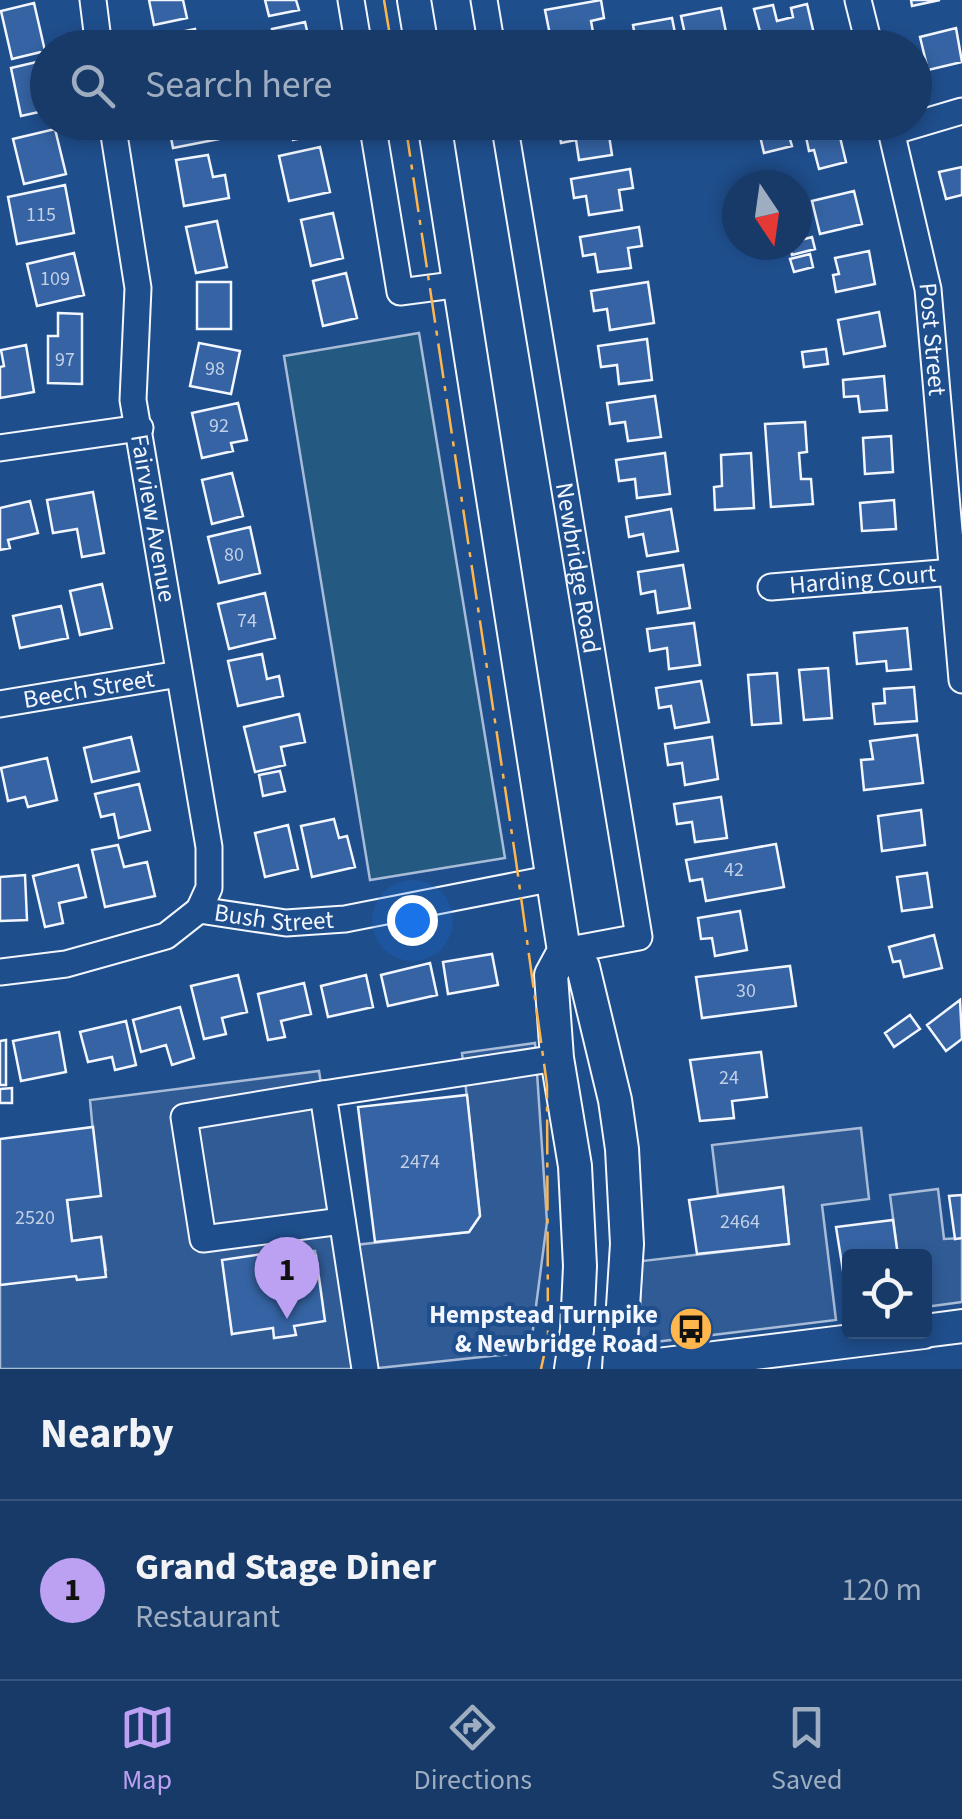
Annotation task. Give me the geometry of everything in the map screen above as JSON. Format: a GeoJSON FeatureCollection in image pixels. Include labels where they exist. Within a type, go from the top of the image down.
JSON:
{"type":"FeatureCollection","features":[{"type":"Feature","properties":{"kind":"main road"},"geometry":{"type":"LineString","coordinates":[[414,0],[419,30]]}},
{"type":"Feature","properties":{"kind":"main road"},"geometry":{"type":"LineString","coordinates":[[437,140],[564,951],[551,974],[557,1058],[574,1166],[580,1266],[571,1369]]}},
{"type":"Feature","properties":{"kind":"main road"},"geometry":{"type":"LineString","coordinates":[[564,951],[583,967],[615,1100],[622,1149],[627,1244],[622,1369],[867,1339]]}},
{"type":"Feature","properties":{"kind":"main road"},"geometry":{"type":"LineString","coordinates":[[932,1331],[962,1326]]}},
{"type":"Feature","properties":{"kind":"street"},"geometry":{"type":"LineString","coordinates":[[93,0],[97,30]]}},
{"type":"Feature","properties":{"kind":"street"},"geometry":{"type":"LineString","coordinates":[[351,0],[356,30]]}},
{"type":"Feature","properties":{"kind":"street"},"geometry":{"type":"LineString","coordinates":[[484,0],[489,30]]}},
{"type":"Feature","properties":{"kind":"street"},"geometry":{"type":"LineString","coordinates":[[858,0],[866,30]]}},
{"type":"Feature","properties":{"kind":"street"},"geometry":{"type":"LineString","coordinates":[[932,118],[962,111]]}},
{"type":"Feature","properties":{"kind":"street","name":"Fairview Avenue"},"geometry":{"type":"LineString","coordinates":[[115,140],[136,259],[134,400],[208,846],[209,888],[199,910]]}},
{"type":"Feature","properties":{"kind":"street"},"geometry":{"type":"LineString","coordinates":[[375,140],[400,292],[461,284]]}},
{"type":"Feature","properties":{"kind":"street","name":"Newbridge Road"},"geometry":{"type":"LineString","coordinates":[[507,140],[639,937],[564,951]]}},
{"type":"Feature","properties":{"kind":"street","name":"Post Street"},"geometry":{"type":"LineString","coordinates":[[893,140],[928,289],[962,680]]}},
{"type":"Feature","properties":{"kind":"street"},"geometry":{"type":"LineString","coordinates":[[0,448],[140,428]]}},
{"type":"Feature","properties":{"kind":"street","name":"Harding Court"},"geometry":{"type":"LineString","coordinates":[[772,587],[953,572]]}},
{"type":"Feature","properties":{"kind":"street","name":"Beech Street"},"geometry":{"type":"LineString","coordinates":[[0,704],[178,674]]}},
{"type":"Feature","properties":{"kind":"street","name":"Bush Street"},"geometry":{"type":"LineString","coordinates":[[0,972],[66,964],[166,936],[199,910],[286,922],[346,919],[554,878]]}},
{"type":"Feature","properties":{"kind":"street"},"geometry":{"type":"LineString","coordinates":[[342,1221],[203,1239],[184,1117],[557,1058]]}},
{"type":"Feature","properties":{"kind":"street"},"geometry":{"type":"LineString","coordinates":[[323,1094],[365,1369]]}},
{"type":"Feature","properties":{"kind":"shaded area"},"geometry":{"type":"Polygon","coordinates":[[[419,333],[505,858],[370,880],[284,356],[419,333]]]}},
{"type":"Feature","properties":{"kind":"shaded area"},"geometry":{"type":"Polygon","coordinates":[[[535,1043],[547,1222],[530,1352],[369,1369],[0,1369],[0,1285],[106,1270],[101,1237],[72,1241],[67,1200],[99,1196],[90,1100],[319,1071],[346,1246],[469,1232],[480,1216],[462,1053],[535,1043]],[[315,1251],[223,1262],[232,1334],[316,1256],[315,1251]]]}},
{"type":"Feature","properties":{"kind":"shaded area"},"geometry":{"type":"Polygon","coordinates":[[[861,1128],[869,1199],[822,1205],[836,1320],[638,1344],[642,1261],[789,1244],[783,1187],[718,1195],[712,1145],[861,1128]]]}},
{"type":"Feature","properties":{"kind":"shaded area"},"geometry":{"type":"Polygon","coordinates":[[[938,1189],[944,1239],[962,1238],[962,1302],[932,1306],[932,1249],[897,1249],[890,1195],[938,1189]]]}},
{"type":"Feature","properties":{"kind":"building"},"geometry":{"type":"Polygon","coordinates":[[[149,0],[183,0],[187,18],[154,25],[149,0]]]}},
{"type":"Feature","properties":{"kind":"building"},"geometry":{"type":"Polygon","coordinates":[[[265,0],[296,0],[299,10],[269,16],[265,0]]]}},
{"type":"Feature","properties":{"kind":"building"},"geometry":{"type":"Polygon","coordinates":[[[601,0],[604,18],[591,21],[593,30],[549,30],[545,10],[601,0]]]}},
{"type":"Feature","properties":{"kind":"building"},"geometry":{"type":"Polygon","coordinates":[[[911,0],[940,0],[912,6],[911,0]]]}},
{"type":"Feature","properties":{"kind":"building"},"geometry":{"type":"Polygon","coordinates":[[[34,3],[40,30],[30,30],[30,55],[12,59],[1,11],[34,3]]]}},
{"type":"Feature","properties":{"kind":"building"},"geometry":{"type":"Polygon","coordinates":[[[807,4],[813,30],[760,30],[754,9],[773,5],[777,21],[793,17],[791,8],[807,4]]]}},
{"type":"Feature","properties":{"kind":"building"},"geometry":{"type":"Polygon","coordinates":[[[721,8],[726,30],[684,30],[681,16],[721,8]]]}},
{"type":"Feature","properties":{"kind":"building"},"geometry":{"type":"Polygon","coordinates":[[[672,18],[674,30],[634,30],[633,25],[672,18]]]}},
{"type":"Feature","properties":{"kind":"building"},"geometry":{"type":"Polygon","coordinates":[[[305,22],[307,30],[272,30],[305,22]]]}},
{"type":"Feature","properties":{"kind":"building"},"geometry":{"type":"Polygon","coordinates":[[[956,28],[962,62],[932,69],[932,34],[956,28]]]}},
{"type":"Feature","properties":{"kind":"building"},"geometry":{"type":"Polygon","coordinates":[[[30,64],[30,114],[21,116],[11,68],[30,64]]]}},
{"type":"Feature","properties":{"kind":"building"},"geometry":{"type":"Polygon","coordinates":[[[30,135],[30,140],[58,140],[66,174],[24,184],[13,139],[30,135]]]}},
{"type":"Feature","properties":{"kind":"building"},"geometry":{"type":"Polygon","coordinates":[[[171,140],[214,140],[173,148],[171,140]]]}},
{"type":"Feature","properties":{"kind":"building"},"geometry":{"type":"Polygon","coordinates":[[[576,140],[610,140],[612,155],[579,160],[576,140]]]}},
{"type":"Feature","properties":{"kind":"building"},"geometry":{"type":"Polygon","coordinates":[[[761,140],[790,140],[792,146],[764,153],[761,140]]]}},
{"type":"Feature","properties":{"kind":"building"},"geometry":{"type":"Polygon","coordinates":[[[807,140],[841,140],[846,162],[819,169],[814,150],[809,151],[807,140]]]}},
{"type":"Feature","properties":{"kind":"building"},"geometry":{"type":"Polygon","coordinates":[[[320,147],[330,192],[289,201],[279,156],[320,147]]]}},
{"type":"Feature","properties":{"kind":"building"},"geometry":{"type":"Polygon","coordinates":[[[208,155],[213,177],[225,175],[229,198],[184,206],[176,160],[208,155]]]}},
{"type":"Feature","properties":{"kind":"building"},"geometry":{"type":"Polygon","coordinates":[[[962,167],[962,195],[946,199],[939,172],[962,167]]]}},
{"type":"Feature","properties":{"kind":"building"},"geometry":{"type":"Polygon","coordinates":[[[630,169],[633,188],[619,190],[622,210],[589,215],[586,196],[574,198],[571,179],[630,169]]]}},
{"type":"Feature","properties":{"kind":"building"},"geometry":{"type":"Polygon","coordinates":[[[65,185],[74,233],[17,244],[8,197],[65,185]]]}},
{"type":"Feature","properties":{"kind":"building"},"geometry":{"type":"Polygon","coordinates":[[[854,191],[862,224],[820,234],[812,201],[854,191]]]}},
{"type":"Feature","properties":{"kind":"building"},"geometry":{"type":"Polygon","coordinates":[[[333,213],[343,258],[311,266],[301,220],[333,213]]]}},
{"type":"Feature","properties":{"kind":"building"},"geometry":{"type":"Polygon","coordinates":[[[217,221],[227,267],[196,273],[186,227],[217,221]]]}},
{"type":"Feature","properties":{"kind":"building"},"geometry":{"type":"Polygon","coordinates":[[[639,227],[642,246],[628,248],[631,268],[598,272],[595,254],[583,256],[580,237],[639,227]]]}},
{"type":"Feature","properties":{"kind":"building"},"geometry":{"type":"Polygon","coordinates":[[[869,251],[875,284],[836,292],[833,275],[839,274],[835,258],[869,251]]]}},
{"type":"Feature","properties":{"kind":"building"},"geometry":{"type":"Polygon","coordinates":[[[74,253],[84,295],[37,306],[27,264],[74,253]]]}},
{"type":"Feature","properties":{"kind":"building"},"geometry":{"type":"Polygon","coordinates":[[[790,260],[811,260],[813,267],[794,272],[790,260]]]}},
{"type":"Feature","properties":{"kind":"building"},"geometry":{"type":"Polygon","coordinates":[[[346,273],[357,318],[323,326],[313,281],[346,273]]]}},
{"type":"Feature","properties":{"kind":"building"},"geometry":{"type":"Polygon","coordinates":[[[197,282],[231,282],[231,329],[197,329],[197,282]]]}},
{"type":"Feature","properties":{"kind":"building"},"geometry":{"type":"Polygon","coordinates":[[[648,282],[654,323],[610,330],[607,309],[594,311],[591,291],[648,282]]]}},
{"type":"Feature","properties":{"kind":"building"},"geometry":{"type":"Polygon","coordinates":[[[879,312],[885,346],[844,354],[838,320],[879,312]]]}},
{"type":"Feature","properties":{"kind":"building"},"geometry":{"type":"Polygon","coordinates":[[[58,313],[82,314],[82,384],[48,383],[48,336],[58,336],[58,313]]]}},
{"type":"Feature","properties":{"kind":"building"},"geometry":{"type":"Polygon","coordinates":[[[647,339],[652,380],[619,384],[617,365],[601,367],[598,346],[647,339]]]}},
{"type":"Feature","properties":{"kind":"building"},"geometry":{"type":"Polygon","coordinates":[[[199,343],[240,351],[231,394],[190,386],[199,343]]]}},
{"type":"Feature","properties":{"kind":"building"},"geometry":{"type":"Polygon","coordinates":[[[26,345],[34,392],[0,398],[0,367],[4,366],[1,350],[26,345]]]}},
{"type":"Feature","properties":{"kind":"building"},"geometry":{"type":"Polygon","coordinates":[[[826,349],[828,364],[804,367],[802,352],[826,349]]]}},
{"type":"Feature","properties":{"kind":"building"},"geometry":{"type":"Polygon","coordinates":[[[884,376],[887,410],[860,412],[858,396],[844,397],[843,380],[884,376]]]}},
{"type":"Feature","properties":{"kind":"building"},"geometry":{"type":"Polygon","coordinates":[[[655,396],[661,437],[628,441],[625,422],[610,424],[607,403],[655,396]]]}},
{"type":"Feature","properties":{"kind":"building"},"geometry":{"type":"Polygon","coordinates":[[[238,403],[247,440],[231,443],[233,451],[202,458],[192,413],[238,403]]]}},
{"type":"Feature","properties":{"kind":"building"},"geometry":{"type":"Polygon","coordinates":[[[805,422],[807,452],[799,453],[801,479],[811,479],[813,504],[771,507],[765,424],[805,422]]]}},
{"type":"Feature","properties":{"kind":"building"},"geometry":{"type":"Polygon","coordinates":[[[891,436],[893,472],[865,474],[863,438],[891,436]]]}},
{"type":"Feature","properties":{"kind":"building"},"geometry":{"type":"Polygon","coordinates":[[[665,453],[670,494],[637,498],[635,479],[619,481],[616,460],[665,453]]]}},
{"type":"Feature","properties":{"kind":"building"},"geometry":{"type":"Polygon","coordinates":[[[751,453],[754,508],[715,510],[714,487],[722,486],[721,455],[751,453]]]}},
{"type":"Feature","properties":{"kind":"building"},"geometry":{"type":"Polygon","coordinates":[[[232,473],[243,516],[212,524],[202,480],[232,473]]]}},
{"type":"Feature","properties":{"kind":"building"},"geometry":{"type":"Polygon","coordinates":[[[93,492],[104,553],[82,557],[77,529],[53,533],[47,500],[93,492]]]}},
{"type":"Feature","properties":{"kind":"building"},"geometry":{"type":"Polygon","coordinates":[[[894,500],[896,529],[862,531],[860,503],[894,500]]]}},
{"type":"Feature","properties":{"kind":"building"},"geometry":{"type":"Polygon","coordinates":[[[30,501],[38,533],[8,540],[10,548],[0,550],[0,508],[30,501]]]}},
{"type":"Feature","properties":{"kind":"building"},"geometry":{"type":"Polygon","coordinates":[[[671,509],[678,551],[647,556],[643,534],[629,537],[626,517],[671,509]]]}},
{"type":"Feature","properties":{"kind":"building"},"geometry":{"type":"Polygon","coordinates":[[[250,527],[260,573],[219,583],[208,537],[250,527]]]}},
{"type":"Feature","properties":{"kind":"building"},"geometry":{"type":"Polygon","coordinates":[[[683,565],[690,608],[658,613],[655,591],[641,594],[638,572],[683,565]]]}},
{"type":"Feature","properties":{"kind":"building"},"geometry":{"type":"Polygon","coordinates":[[[102,584],[112,628],[80,635],[70,591],[102,584]]]}},
{"type":"Feature","properties":{"kind":"building"},"geometry":{"type":"Polygon","coordinates":[[[265,593],[275,638],[229,649],[218,604],[265,593]]]}},
{"type":"Feature","properties":{"kind":"building"},"geometry":{"type":"Polygon","coordinates":[[[61,606],[68,638],[20,648],[13,616],[61,606]]]}},
{"type":"Feature","properties":{"kind":"building"},"geometry":{"type":"Polygon","coordinates":[[[694,623],[700,665],[669,669],[667,648],[650,651],[647,629],[694,623]]]}},
{"type":"Feature","properties":{"kind":"building"},"geometry":{"type":"Polygon","coordinates":[[[907,628],[911,669],[887,671],[886,661],[857,664],[854,633],[907,628]]]}},
{"type":"Feature","properties":{"kind":"building"},"geometry":{"type":"Polygon","coordinates":[[[262,654],[267,679],[279,676],[283,696],[238,706],[228,661],[262,654]]]}},
{"type":"Feature","properties":{"kind":"building"},"geometry":{"type":"Polygon","coordinates":[[[828,668],[832,718],[804,720],[799,670],[828,668]]]}},
{"type":"Feature","properties":{"kind":"building"},"geometry":{"type":"Polygon","coordinates":[[[777,673],[781,723],[752,725],[748,675],[777,673]]]}},
{"type":"Feature","properties":{"kind":"building"},"geometry":{"type":"Polygon","coordinates":[[[701,681],[709,722],[675,728],[671,706],[659,708],[656,688],[701,681]]]}},
{"type":"Feature","properties":{"kind":"building"},"geometry":{"type":"Polygon","coordinates":[[[914,687],[917,721],[875,724],[873,704],[885,703],[884,689],[914,687]]]}},
{"type":"Feature","properties":{"kind":"building"},"geometry":{"type":"Polygon","coordinates":[[[299,714],[305,742],[281,747],[285,765],[255,772],[244,727],[299,714]]]}},
{"type":"Feature","properties":{"kind":"building"},"geometry":{"type":"Polygon","coordinates":[[[917,735],[923,783],[864,790],[861,760],[873,759],[870,741],[917,735]]]}},
{"type":"Feature","properties":{"kind":"building"},"geometry":{"type":"Polygon","coordinates":[[[131,737],[139,771],[92,782],[84,748],[131,737]]]}},
{"type":"Feature","properties":{"kind":"building"},"geometry":{"type":"Polygon","coordinates":[[[712,737],[718,779],[685,785],[682,763],[668,765],[665,744],[712,737]]]}},
{"type":"Feature","properties":{"kind":"building"},"geometry":{"type":"Polygon","coordinates":[[[47,758],[57,800],[28,807],[25,797],[8,801],[1,768],[47,758]]]}},
{"type":"Feature","properties":{"kind":"building"},"geometry":{"type":"Polygon","coordinates":[[[280,771],[285,791],[263,796],[259,775],[280,771]]]}},
{"type":"Feature","properties":{"kind":"building"},"geometry":{"type":"Polygon","coordinates":[[[139,784],[150,830],[119,838],[114,814],[101,817],[95,794],[139,784]]]}},
{"type":"Feature","properties":{"kind":"building"},"geometry":{"type":"Polygon","coordinates":[[[721,797],[727,838],[695,842],[692,822],[677,824],[674,804],[721,797]]]}},
{"type":"Feature","properties":{"kind":"building"},"geometry":{"type":"Polygon","coordinates":[[[921,810],[925,845],[882,851],[878,816],[921,810]]]}},
{"type":"Feature","properties":{"kind":"building"},"geometry":{"type":"Polygon","coordinates":[[[334,819],[339,838],[347,836],[355,867],[312,877],[301,826],[334,819]]]}},
{"type":"Feature","properties":{"kind":"building"},"geometry":{"type":"Polygon","coordinates":[[[288,825],[298,869],[265,877],[255,833],[288,825]]]}},
{"type":"Feature","properties":{"kind":"building"},"geometry":{"type":"Polygon","coordinates":[[[776,844],[784,887],[706,901],[702,879],[690,881],[686,860],[776,844]]]}},
{"type":"Feature","properties":{"kind":"building"},"geometry":{"type":"Polygon","coordinates":[[[118,845],[124,867],[147,862],[155,896],[105,907],[92,850],[118,845]]]}},
{"type":"Feature","properties":{"kind":"building"},"geometry":{"type":"Polygon","coordinates":[[[78,865],[86,897],[59,903],[63,923],[45,927],[33,876],[78,865]]]}},
{"type":"Feature","properties":{"kind":"building"},"geometry":{"type":"Polygon","coordinates":[[[927,873],[932,907],[902,911],[897,877],[927,873]]]}},
{"type":"Feature","properties":{"kind":"building"},"geometry":{"type":"Polygon","coordinates":[[[25,875],[27,920],[0,921],[0,877],[25,875]]]}},
{"type":"Feature","properties":{"kind":"building"},"geometry":{"type":"Polygon","coordinates":[[[740,911],[747,950],[715,956],[712,938],[701,939],[698,918],[740,911]]]}},
{"type":"Feature","properties":{"kind":"building"},"geometry":{"type":"Polygon","coordinates":[[[934,935],[942,968],[904,977],[900,961],[893,962],[889,947],[934,935]]]}},
{"type":"Feature","properties":{"kind":"building"},"geometry":{"type":"Polygon","coordinates":[[[492,954],[498,985],[448,994],[443,962],[492,954]]]}},
{"type":"Feature","properties":{"kind":"building"},"geometry":{"type":"Polygon","coordinates":[[[430,963],[437,995],[388,1006],[381,975],[430,963]]]}},
{"type":"Feature","properties":{"kind":"building"},"geometry":{"type":"Polygon","coordinates":[[[790,966],[796,1006],[702,1018],[696,977],[790,966]]]}},
{"type":"Feature","properties":{"kind":"building"},"geometry":{"type":"Polygon","coordinates":[[[238,975],[247,1012],[222,1018],[226,1034],[204,1039],[191,986],[238,975]]]}},
{"type":"Feature","properties":{"kind":"building"},"geometry":{"type":"Polygon","coordinates":[[[366,975],[373,1007],[328,1017],[321,986],[366,975]]]}},
{"type":"Feature","properties":{"kind":"building"},"geometry":{"type":"Polygon","coordinates":[[[304,983],[311,1014],[281,1021],[285,1037],[268,1040],[258,994],[304,983]]]}},
{"type":"Feature","properties":{"kind":"building"},"geometry":{"type":"Polygon","coordinates":[[[960,1000],[962,1039],[946,1051],[927,1025],[960,1000]]]}},
{"type":"Feature","properties":{"kind":"building"},"geometry":{"type":"Polygon","coordinates":[[[180,1007],[194,1058],[172,1065],[166,1045],[141,1052],[133,1020],[180,1007]]]}},
{"type":"Feature","properties":{"kind":"building"},"geometry":{"type":"Polygon","coordinates":[[[910,1015],[920,1029],[894,1047],[885,1033],[910,1015]]]}},
{"type":"Feature","properties":{"kind":"building"},"geometry":{"type":"Polygon","coordinates":[[[126,1021],[136,1065],[115,1070],[112,1057],[88,1062],[80,1032],[126,1021]]]}},
{"type":"Feature","properties":{"kind":"building"},"geometry":{"type":"Polygon","coordinates":[[[59,1032],[66,1072],[21,1081],[13,1041],[59,1032]]]}},
{"type":"Feature","properties":{"kind":"building"},"geometry":{"type":"Polygon","coordinates":[[[6,1040],[6,1085],[0,1085],[0,1041],[6,1040]]]}},
{"type":"Feature","properties":{"kind":"building"},"geometry":{"type":"Polygon","coordinates":[[[761,1052],[767,1097],[732,1101],[734,1118],[700,1121],[690,1060],[761,1052]]]}},
{"type":"Feature","properties":{"kind":"building"},"geometry":{"type":"Polygon","coordinates":[[[12,1088],[12,1103],[0,1103],[0,1089],[12,1088]]]}},
{"type":"Feature","properties":{"kind":"building"},"geometry":{"type":"Polygon","coordinates":[[[467,1095],[480,1216],[469,1232],[375,1242],[358,1107],[467,1095]]]}},
{"type":"Feature","properties":{"kind":"building"},"geometry":{"type":"Polygon","coordinates":[[[93,1127],[101,1196],[67,1200],[72,1241],[101,1237],[106,1277],[77,1280],[76,1276],[0,1285],[0,1139],[93,1127]]]}},
{"type":"Feature","properties":{"kind":"building"},"geometry":{"type":"Polygon","coordinates":[[[783,1187],[789,1244],[697,1254],[689,1200],[783,1187]]]}},
{"type":"Feature","properties":{"kind":"building"},"geometry":{"type":"Polygon","coordinates":[[[962,1195],[962,1238],[955,1239],[949,1196],[962,1195]]]}},
{"type":"Feature","properties":{"kind":"building"},"geometry":{"type":"Polygon","coordinates":[[[893,1220],[897,1249],[842,1249],[842,1264],[836,1227],[893,1220]]]}},
{"type":"Feature","properties":{"kind":"building"},"geometry":{"type":"Polygon","coordinates":[[[284,1251],[286,1261],[316,1256],[325,1321],[294,1326],[296,1335],[274,1338],[273,1328],[232,1334],[222,1260],[284,1251]]]}},
{"type":"Feature","properties":{"kind":"power"},"geometry":{"type":"LineString","coordinates":[[384,0],[389,30]]}},
{"type":"Feature","properties":{"kind":"power"},"geometry":{"type":"LineString","coordinates":[[408,140],[547,1085],[548,1337],[541,1369]]}},
{"type":"Feature","properties":{"kind":"place","name":"Grand Stage Diner"},"geometry":{"type":"Point","coordinates":[287,1319]}},
{"type":"Feature","properties":{"kind":"place","name":"Hempstead Turnpike & Newbridge Road"},"geometry":{"type":"Point","coordinates":[691,1329]}}]}
